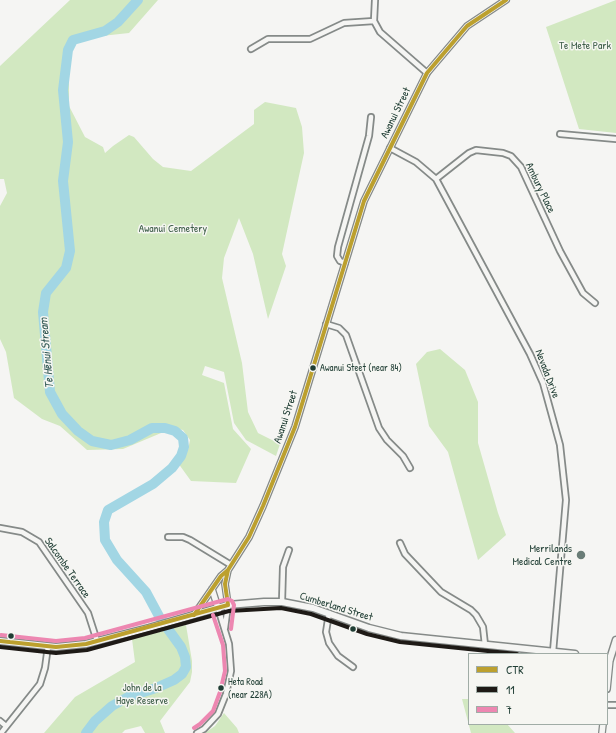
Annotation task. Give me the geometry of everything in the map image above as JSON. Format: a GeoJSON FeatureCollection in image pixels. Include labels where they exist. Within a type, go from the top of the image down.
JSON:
{"type":"FeatureCollection","features":[{"type":"Feature","properties":{"kind":"main road","name":"Cumberland Street"},"geometry":{"type":"LineString","coordinates":[[0,641],[48,646],[65,646],[97,641],[179,620],[228,605],[250,602],[282,602],[302,605],[369,628],[400,636],[564,653]]}},
{"type":"Feature","properties":{"kind":"main road"},"geometry":{"type":"LineString","coordinates":[[609,658],[616,640]]}},
{"type":"Feature","properties":{"kind":"street"},"geometry":{"type":"LineString","coordinates":[[375,0],[374,21],[380,32],[387,40],[427,73]]}},
{"type":"Feature","properties":{"kind":"street","name":"Awanui Street"},"geometry":{"type":"LineString","coordinates":[[194,615],[230,567],[256,522],[290,440],[364,201],[427,73],[467,26],[506,0]]}},
{"type":"Feature","properties":{"kind":"street"},"geometry":{"type":"LineString","coordinates":[[251,49],[268,38],[310,39],[344,23],[374,21]]}},
{"type":"Feature","properties":{"kind":"street","name":"Awanui Street"},"geometry":{"type":"LineString","coordinates":[[344,263],[340,261],[337,256],[338,247],[368,136],[371,117]]}},
{"type":"Feature","properties":{"kind":"street"},"geometry":{"type":"LineString","coordinates":[[560,134],[616,139]]}},
{"type":"Feature","properties":{"kind":"street","name":"Nevada Drive"},"geometry":{"type":"LineString","coordinates":[[390,148],[416,162],[436,179],[530,354],[543,383],[556,427],[566,500],[553,652]]}},
{"type":"Feature","properties":{"kind":"street","name":"Ambury Place"},"geometry":{"type":"LineString","coordinates":[[436,179],[469,153],[476,150],[503,153],[511,156],[521,167],[560,251],[583,294],[594,303]]}},
{"type":"Feature","properties":{"kind":"street"},"geometry":{"type":"LineString","coordinates":[[326,324],[339,328],[346,335],[379,428],[387,440],[403,456],[410,468]]}},
{"type":"Feature","properties":{"kind":"street","name":"Salcombe Terrace"},"geometry":{"type":"LineString","coordinates":[[0,528],[22,532],[39,542],[88,614],[97,641]]}},
{"type":"Feature","properties":{"kind":"street"},"geometry":{"type":"LineString","coordinates":[[168,537],[183,537],[190,540],[230,567]]}},
{"type":"Feature","properties":{"kind":"street"},"geometry":{"type":"LineString","coordinates":[[400,543],[405,554],[441,592],[471,610],[476,615],[483,627],[485,645]]}},
{"type":"Feature","properties":{"kind":"street"},"geometry":{"type":"LineString","coordinates":[[282,602],[283,567],[289,550]]}},
{"type":"Feature","properties":{"kind":"street","name":"Awanui Street"},"geometry":{"type":"LineString","coordinates":[[228,605],[225,584],[230,567]]}},
{"type":"Feature","properties":{"kind":"street"},"geometry":{"type":"LineString","coordinates":[[212,589],[221,622],[225,628]]}},
{"type":"Feature","properties":{"kind":"street"},"geometry":{"type":"LineString","coordinates":[[197,733],[204,729],[218,714],[226,694],[231,657],[225,628],[228,605]]}},
{"type":"Feature","properties":{"kind":"street"},"geometry":{"type":"LineString","coordinates":[[329,613],[326,632],[329,643],[338,656],[353,667]]}},
{"type":"Feature","properties":{"kind":"street"},"geometry":{"type":"LineString","coordinates":[[0,733],[40,684],[45,668],[48,646]]}},
{"type":"Feature","properties":{"kind":"street"},"geometry":{"type":"LineString","coordinates":[[608,674],[609,658]]}},
{"type":"Feature","properties":{"kind":"street"},"geometry":{"type":"LineString","coordinates":[[0,721],[6,726]]}},
{"type":"Feature","properties":{"kind":"green space","name":"Awanui Cemetery"},"geometry":{"type":"Polygon","coordinates":[[[70,0],[158,0],[129,33],[83,38],[75,43],[69,58],[69,106],[85,137],[103,147],[105,153],[129,135],[134,137],[153,159],[163,167],[191,171],[254,124],[254,110],[265,102],[296,108],[302,127],[304,153],[282,254],[286,266],[268,319],[253,254],[239,218],[224,258],[222,278],[242,363],[248,412],[258,433],[280,444],[276,456],[246,440],[234,423],[224,372],[205,366],[202,375],[224,383],[233,429],[251,449],[236,483],[191,481],[178,463],[188,450],[190,440],[183,430],[173,428],[123,449],[87,450],[60,426],[42,419],[14,398],[6,352],[0,339],[0,206],[7,193],[4,179],[0,179],[0,66],[70,0]]]}},
{"type":"Feature","properties":{"kind":"green space","name":"Te Mete Park"},"geometry":{"type":"Polygon","coordinates":[[[616,0],[616,133],[579,129],[546,27],[616,0]]]}},
{"type":"Feature","properties":{"kind":"green space"},"geometry":{"type":"Polygon","coordinates":[[[440,349],[465,370],[478,402],[478,443],[498,513],[506,535],[478,560],[448,452],[429,426],[416,364],[427,352],[440,349]]]}},
{"type":"Feature","properties":{"kind":"green space","name":"John de la Haye Reserve"},"geometry":{"type":"Polygon","coordinates":[[[186,625],[192,661],[192,672],[190,682],[160,721],[165,733],[145,733],[141,726],[125,730],[122,733],[44,733],[75,697],[135,662],[132,639],[186,625]]]}},
{"type":"Feature","properties":{"kind":"green space"},"geometry":{"type":"Polygon","coordinates":[[[462,699],[468,699],[468,722],[462,699]]]}},
{"type":"Feature","properties":{"kind":"green space"},"geometry":{"type":"Polygon","coordinates":[[[224,713],[237,728],[239,733],[205,733],[215,726],[224,713]]]}},
{"type":"Feature","properties":{"kind":"green space"},"geometry":{"type":"Polygon","coordinates":[[[469,725],[508,725],[515,733],[471,733],[469,725]]]}},
{"type":"Feature","properties":{"kind":"waterway","name":"Te Hēnui Stream"},"geometry":{"type":"LineString","coordinates":[[86,733],[95,721],[112,706],[128,697],[156,688],[174,680],[182,674],[186,667],[185,657],[181,647],[160,618],[146,592],[117,560],[105,540],[104,522],[108,510],[153,484],[172,468],[181,456],[184,447],[183,438],[175,431],[165,428],[152,428],[130,440],[111,445],[92,441],[78,431],[62,414],[50,392],[43,312],[46,293],[66,268],[70,251],[63,181],[68,142],[63,90],[68,50],[73,40],[105,31],[118,22],[138,0]]}},
{"type":"Feature","properties":{"kind":"transit line","name":"CTR"},"geometry":{"type":"LineString","coordinates":[[194,615],[221,576],[228,570],[249,537],[263,506],[295,427],[364,201],[427,73],[467,26],[506,0]]}},
{"type":"Feature","properties":{"kind":"transit line","name":"CTR"},"geometry":{"type":"LineString","coordinates":[[0,641],[56,647],[86,644],[228,605],[225,584],[228,570]]}},
{"type":"Feature","properties":{"kind":"transit line","name":"7"},"geometry":{"type":"LineString","coordinates":[[1,635],[56,641],[85,638],[228,599],[232,601],[234,605],[231,629]]}},
{"type":"Feature","properties":{"kind":"transit line","name":"11"},"geometry":{"type":"LineString","coordinates":[[0,647],[56,653],[87,650],[229,611],[281,608],[311,614],[367,634],[400,642],[507,653]]}},
{"type":"Feature","properties":{"kind":"transit line","name":"7"},"geometry":{"type":"LineString","coordinates":[[194,728],[213,711],[220,692],[225,671],[223,645],[213,615]]}},
{"type":"Feature","properties":{"kind":"place","name":"Awanui Steet (near 84)"},"geometry":{"type":"Point","coordinates":[313,368]}},
{"type":"Feature","properties":{"kind":"place","name":"Merrilands Medical Centre"},"geometry":{"type":"Point","coordinates":[581,555]}},
{"type":"Feature","properties":{"kind":"place","name":"Heta Road (near 228A)"},"geometry":{"type":"Point","coordinates":[221,688]}}]}
